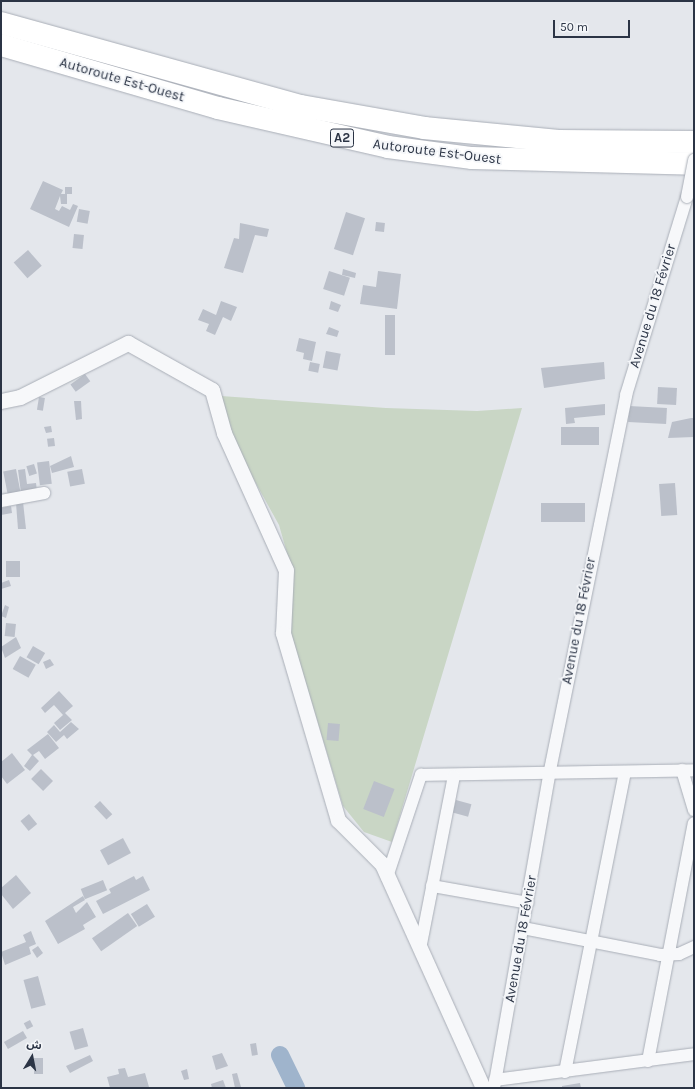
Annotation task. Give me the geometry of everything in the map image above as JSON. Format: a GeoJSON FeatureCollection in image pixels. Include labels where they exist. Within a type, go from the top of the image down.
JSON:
{"type":"FeatureCollection","features":[{"type":"Feature","properties":{"kind":"highway","name":"Autoroute Est-Ouest"},"geometry":{"type":"LineString","coordinates":[[1,22],[316,109],[424,128],[558,141],[694,142]]}},
{"type":"Feature","properties":{"kind":"highway","name":"Autoroute Est-Ouest"},"geometry":{"type":"LineString","coordinates":[[1,45],[255,117],[388,147],[472,158],[694,164]]}},
{"type":"Feature","properties":{"kind":"street","name":"Avenue du 18 Février"},"geometry":{"type":"LineString","coordinates":[[491,1085],[528,903],[549,775],[626,395],[687,197],[694,160]]}},
{"type":"Feature","properties":{"kind":"street"},"geometry":{"type":"LineString","coordinates":[[1,401],[20,397],[128,343],[212,390],[224,433],[286,570],[283,633],[338,820],[382,864],[420,949],[491,1085],[565,1072],[694,1054]]}},
{"type":"Feature","properties":{"kind":"street"},"geometry":{"type":"LineString","coordinates":[[1,501],[44,493]]}},
{"type":"Feature","properties":{"kind":"street"},"geometry":{"type":"LineString","coordinates":[[388,877],[420,775],[549,775],[688,770],[694,810]]}},
{"type":"Feature","properties":{"kind":"street"},"geometry":{"type":"LineString","coordinates":[[565,1072],[590,941],[625,773]]}},
{"type":"Feature","properties":{"kind":"street"},"geometry":{"type":"LineString","coordinates":[[420,949],[454,776]]}},
{"type":"Feature","properties":{"kind":"street"},"geometry":{"type":"LineString","coordinates":[[648,1061],[694,824]]}},
{"type":"Feature","properties":{"kind":"street"},"geometry":{"type":"LineString","coordinates":[[432,886],[528,903]]}},
{"type":"Feature","properties":{"kind":"street"},"geometry":{"type":"LineString","coordinates":[[523,928],[668,955],[694,947]]}},
{"type":"Feature","properties":{"kind":"green space"},"geometry":{"type":"Polygon","coordinates":[[[221,396],[386,408],[477,411],[522,408],[392,842],[364,832],[343,806],[291,634],[291,567],[279,525],[233,442],[221,396]]]}},
{"type":"Feature","properties":{"kind":"building"},"geometry":{"type":"Polygon","coordinates":[[[43,181],[63,190],[61,194],[65,194],[65,187],[72,187],[72,194],[67,194],[67,204],[61,204],[60,196],[55,209],[59,211],[62,206],[70,210],[73,204],[78,206],[69,227],[30,209],[43,181]]]}},
{"type":"Feature","properties":{"kind":"building"},"geometry":{"type":"Polygon","coordinates":[[[79,209],[90,211],[88,224],[77,222],[79,209]]]}},
{"type":"Feature","properties":{"kind":"building"},"geometry":{"type":"Polygon","coordinates":[[[346,212],[365,218],[353,255],[334,249],[346,212]]]}},
{"type":"Feature","properties":{"kind":"building"},"geometry":{"type":"Polygon","coordinates":[[[376,222],[385,223],[384,232],[375,231],[376,222]]]}},
{"type":"Feature","properties":{"kind":"building"},"geometry":{"type":"Polygon","coordinates":[[[240,223],[269,229],[267,237],[255,235],[243,273],[224,268],[234,238],[239,239],[240,223]]]}},
{"type":"Feature","properties":{"kind":"building"},"geometry":{"type":"Polygon","coordinates":[[[74,234],[84,235],[82,249],[73,248],[74,234]]]}},
{"type":"Feature","properties":{"kind":"building"},"geometry":{"type":"Polygon","coordinates":[[[28,250],[42,266],[27,278],[14,262],[28,250]]]}},
{"type":"Feature","properties":{"kind":"building"},"geometry":{"type":"Polygon","coordinates":[[[343,269],[356,273],[355,278],[342,275],[343,269]]]}},
{"type":"Feature","properties":{"kind":"building"},"geometry":{"type":"Polygon","coordinates":[[[329,271],[350,278],[344,296],[323,289],[329,271]]]}},
{"type":"Feature","properties":{"kind":"building"},"geometry":{"type":"Polygon","coordinates":[[[378,271],[401,274],[397,309],[360,304],[363,285],[376,287],[378,271]]]}},
{"type":"Feature","properties":{"kind":"building"},"geometry":{"type":"Polygon","coordinates":[[[221,301],[237,307],[231,321],[223,317],[215,335],[206,331],[209,324],[198,320],[203,309],[216,315],[221,301]]]}},
{"type":"Feature","properties":{"kind":"building"},"geometry":{"type":"Polygon","coordinates":[[[331,301],[341,305],[338,312],[329,309],[331,301]]]}},
{"type":"Feature","properties":{"kind":"building"},"geometry":{"type":"Polygon","coordinates":[[[385,315],[395,315],[395,355],[385,355],[385,315]]]}},
{"type":"Feature","properties":{"kind":"building"},"geometry":{"type":"Polygon","coordinates":[[[329,327],[339,331],[337,337],[326,334],[329,327]]]}},
{"type":"Feature","properties":{"kind":"building"},"geometry":{"type":"Polygon","coordinates":[[[299,338],[316,342],[312,361],[303,359],[304,353],[296,351],[299,338]]]}},
{"type":"Feature","properties":{"kind":"building"},"geometry":{"type":"Polygon","coordinates":[[[326,351],[341,354],[337,371],[323,368],[326,351]]]}},
{"type":"Feature","properties":{"kind":"building"},"geometry":{"type":"Polygon","coordinates":[[[310,362],[320,364],[318,373],[308,371],[310,362]]]}},
{"type":"Feature","properties":{"kind":"building"},"geometry":{"type":"Polygon","coordinates":[[[604,362],[605,379],[544,388],[541,368],[604,362]]]}},
{"type":"Feature","properties":{"kind":"building"},"geometry":{"type":"Polygon","coordinates":[[[85,374],[90,381],[76,392],[70,385],[85,374]]]}},
{"type":"Feature","properties":{"kind":"building"},"geometry":{"type":"Polygon","coordinates":[[[658,387],[677,388],[676,405],[657,404],[658,387]]]}},
{"type":"Feature","properties":{"kind":"building"},"geometry":{"type":"Polygon","coordinates":[[[39,397],[45,398],[43,411],[37,410],[39,397]]]}},
{"type":"Feature","properties":{"kind":"building"},"geometry":{"type":"Polygon","coordinates":[[[74,401],[81,401],[82,419],[76,420],[74,401]]]}},
{"type":"Feature","properties":{"kind":"building"},"geometry":{"type":"Polygon","coordinates":[[[605,404],[605,415],[574,418],[575,423],[566,424],[565,408],[605,404]]]}},
{"type":"Feature","properties":{"kind":"building"},"geometry":{"type":"Polygon","coordinates":[[[629,406],[667,408],[666,424],[628,422],[629,406]]]}},
{"type":"Feature","properties":{"kind":"building"},"geometry":{"type":"Polygon","coordinates":[[[694,418],[694,437],[668,438],[672,422],[694,418]]]}},
{"type":"Feature","properties":{"kind":"building"},"geometry":{"type":"Polygon","coordinates":[[[51,426],[52,432],[46,433],[44,427],[51,426]]]}},
{"type":"Feature","properties":{"kind":"building"},"geometry":{"type":"Polygon","coordinates":[[[561,427],[599,427],[599,445],[561,445],[561,427]]]}},
{"type":"Feature","properties":{"kind":"building"},"geometry":{"type":"Polygon","coordinates":[[[54,438],[55,446],[48,447],[47,439],[54,438]]]}},
{"type":"Feature","properties":{"kind":"building"},"geometry":{"type":"Polygon","coordinates":[[[71,456],[74,467],[52,473],[50,466],[71,456]]]}},
{"type":"Feature","properties":{"kind":"building"},"geometry":{"type":"Polygon","coordinates":[[[49,461],[52,484],[40,485],[37,462],[49,461]]]}},
{"type":"Feature","properties":{"kind":"building"},"geometry":{"type":"Polygon","coordinates":[[[34,464],[37,474],[29,476],[26,466],[34,464]]]}},
{"type":"Feature","properties":{"kind":"building"},"geometry":{"type":"Polygon","coordinates":[[[16,469],[21,494],[8,496],[3,471],[16,469]]]}},
{"type":"Feature","properties":{"kind":"building"},"geometry":{"type":"Polygon","coordinates":[[[25,469],[27,484],[36,483],[37,491],[21,493],[18,470],[25,469]]]}},
{"type":"Feature","properties":{"kind":"building"},"geometry":{"type":"Polygon","coordinates":[[[82,469],[85,484],[70,487],[67,472],[82,469]]]}},
{"type":"Feature","properties":{"kind":"building"},"geometry":{"type":"Polygon","coordinates":[[[675,483],[677,515],[661,516],[659,484],[675,483]]]}},
{"type":"Feature","properties":{"kind":"building"},"geometry":{"type":"Polygon","coordinates":[[[23,502],[26,529],[18,529],[16,503],[23,502]]]}},
{"type":"Feature","properties":{"kind":"building"},"geometry":{"type":"Polygon","coordinates":[[[541,503],[585,503],[585,522],[541,522],[541,503]]]}},
{"type":"Feature","properties":{"kind":"building"},"geometry":{"type":"Polygon","coordinates":[[[11,506],[12,513],[1,515],[1,508],[11,506]]]}},
{"type":"Feature","properties":{"kind":"building"},"geometry":{"type":"Polygon","coordinates":[[[6,561],[20,561],[20,577],[6,577],[6,561]]]}},
{"type":"Feature","properties":{"kind":"building"},"geometry":{"type":"Polygon","coordinates":[[[9,580],[11,586],[1,589],[1,583],[9,580]]]}},
{"type":"Feature","properties":{"kind":"building"},"geometry":{"type":"Polygon","coordinates":[[[5,605],[9,607],[6,618],[1,616],[5,605]]]}},
{"type":"Feature","properties":{"kind":"building"},"geometry":{"type":"Polygon","coordinates":[[[6,623],[16,624],[15,637],[5,636],[6,623]]]}},
{"type":"Feature","properties":{"kind":"building"},"geometry":{"type":"Polygon","coordinates":[[[16,637],[21,648],[5,658],[1,647],[16,637]]]}},
{"type":"Feature","properties":{"kind":"building"},"geometry":{"type":"Polygon","coordinates":[[[33,646],[45,653],[39,664],[26,657],[33,646]]]}},
{"type":"Feature","properties":{"kind":"building"},"geometry":{"type":"Polygon","coordinates":[[[20,656],[36,665],[28,678],[13,669],[20,656]]]}},
{"type":"Feature","properties":{"kind":"building"},"geometry":{"type":"Polygon","coordinates":[[[50,659],[54,665],[46,669],[43,662],[50,659]]]}},
{"type":"Feature","properties":{"kind":"building"},"geometry":{"type":"Polygon","coordinates":[[[59,691],[73,706],[65,713],[72,720],[60,730],[54,723],[63,715],[54,705],[45,713],[41,708],[59,691]]]}},
{"type":"Feature","properties":{"kind":"building"},"geometry":{"type":"Polygon","coordinates":[[[71,722],[79,729],[67,739],[64,735],[56,742],[47,732],[54,725],[60,732],[71,722]]]}},
{"type":"Feature","properties":{"kind":"building"},"geometry":{"type":"Polygon","coordinates":[[[328,723],[340,724],[338,741],[327,740],[328,723]]]}},
{"type":"Feature","properties":{"kind":"building"},"geometry":{"type":"Polygon","coordinates":[[[48,734],[59,748],[45,759],[39,751],[33,755],[39,761],[30,771],[24,766],[32,755],[27,750],[48,734]]]}},
{"type":"Feature","properties":{"kind":"building"},"geometry":{"type":"Polygon","coordinates":[[[12,753],[25,770],[7,784],[1,776],[1,762],[12,753]]]}},
{"type":"Feature","properties":{"kind":"building"},"geometry":{"type":"Polygon","coordinates":[[[41,769],[53,781],[43,791],[31,779],[41,769]]]}},
{"type":"Feature","properties":{"kind":"building"},"geometry":{"type":"Polygon","coordinates":[[[374,781],[395,789],[384,817],[363,809],[374,781]]]}},
{"type":"Feature","properties":{"kind":"building"},"geometry":{"type":"Polygon","coordinates":[[[456,800],[471,804],[468,817],[453,813],[456,800]]]}},
{"type":"Feature","properties":{"kind":"building"},"geometry":{"type":"Polygon","coordinates":[[[100,801],[112,814],[106,820],[94,806],[100,801]]]}},
{"type":"Feature","properties":{"kind":"building"},"geometry":{"type":"Polygon","coordinates":[[[29,814],[37,824],[29,831],[20,821],[29,814]]]}},
{"type":"Feature","properties":{"kind":"building"},"geometry":{"type":"Polygon","coordinates":[[[123,838],[131,853],[108,865],[100,850],[123,838]]]}},
{"type":"Feature","properties":{"kind":"building"},"geometry":{"type":"Polygon","coordinates":[[[16,875],[31,893],[13,909],[1,894],[1,888],[16,875]]]}},
{"type":"Feature","properties":{"kind":"building"},"geometry":{"type":"Polygon","coordinates":[[[134,876],[136,880],[143,876],[150,890],[103,914],[96,901],[111,893],[109,889],[134,876]]]}},
{"type":"Feature","properties":{"kind":"building"},"geometry":{"type":"Polygon","coordinates":[[[103,880],[107,890],[85,899],[81,889],[103,880]]]}},
{"type":"Feature","properties":{"kind":"building"},"geometry":{"type":"Polygon","coordinates":[[[83,896],[85,900],[73,907],[76,913],[87,902],[96,917],[83,925],[85,929],[58,944],[45,921],[83,896]]]}},
{"type":"Feature","properties":{"kind":"building"},"geometry":{"type":"Polygon","coordinates":[[[147,904],[155,917],[139,927],[131,914],[147,904]]]}},
{"type":"Feature","properties":{"kind":"building"},"geometry":{"type":"Polygon","coordinates":[[[128,913],[137,926],[101,951],[92,938],[128,913]]]}},
{"type":"Feature","properties":{"kind":"building"},"geometry":{"type":"Polygon","coordinates":[[[31,931],[36,944],[29,947],[31,954],[5,965],[1,952],[26,942],[23,935],[31,931]]]}},
{"type":"Feature","properties":{"kind":"building"},"geometry":{"type":"Polygon","coordinates":[[[38,946],[43,953],[37,958],[32,950],[38,946]]]}},
{"type":"Feature","properties":{"kind":"building"},"geometry":{"type":"Polygon","coordinates":[[[38,976],[46,1005],[31,1009],[24,980],[38,976]]]}},
{"type":"Feature","properties":{"kind":"building"},"geometry":{"type":"Polygon","coordinates":[[[30,1020],[33,1026],[27,1029],[24,1023],[30,1020]]]}},
{"type":"Feature","properties":{"kind":"building"},"geometry":{"type":"Polygon","coordinates":[[[83,1028],[88,1046],[75,1050],[70,1032],[83,1028]]]}},
{"type":"Feature","properties":{"kind":"building"},"geometry":{"type":"Polygon","coordinates":[[[23,1031],[27,1038],[8,1049],[4,1042],[23,1031]]]}},
{"type":"Feature","properties":{"kind":"building"},"geometry":{"type":"Polygon","coordinates":[[[256,1043],[258,1055],[252,1056],[250,1044],[256,1043]]]}},
{"type":"Feature","properties":{"kind":"building"},"geometry":{"type":"Polygon","coordinates":[[[222,1053],[228,1066],[216,1070],[212,1056],[222,1053]]]}},
{"type":"Feature","properties":{"kind":"building"},"geometry":{"type":"Polygon","coordinates":[[[90,1055],[93,1061],[70,1073],[66,1066],[90,1055]]]}},
{"type":"Feature","properties":{"kind":"building"},"geometry":{"type":"Polygon","coordinates":[[[34,1058],[43,1058],[43,1074],[34,1074],[34,1058]]]}},
{"type":"Feature","properties":{"kind":"building"},"geometry":{"type":"Polygon","coordinates":[[[125,1068],[128,1077],[145,1073],[149,1087],[110,1088],[107,1077],[119,1074],[118,1069],[125,1068]]]}},
{"type":"Feature","properties":{"kind":"building"},"geometry":{"type":"Polygon","coordinates":[[[187,1069],[189,1079],[184,1080],[181,1071],[187,1069]]]}},
{"type":"Feature","properties":{"kind":"building"},"geometry":{"type":"Polygon","coordinates":[[[237,1073],[241,1087],[235,1088],[232,1074],[237,1073]]]}},
{"type":"Feature","properties":{"kind":"building"},"geometry":{"type":"Polygon","coordinates":[[[223,1080],[226,1088],[212,1088],[211,1084],[223,1080]]]}},
{"type":"Feature","properties":{"kind":"building"},"geometry":{"type":"Polygon","coordinates":[[[580,1083],[581,1088],[562,1088],[562,1086],[580,1083]]]}},
{"type":"Feature","properties":{"kind":"waterway"},"geometry":{"type":"LineString","coordinates":[[280,1055],[296,1088]]}}]}
